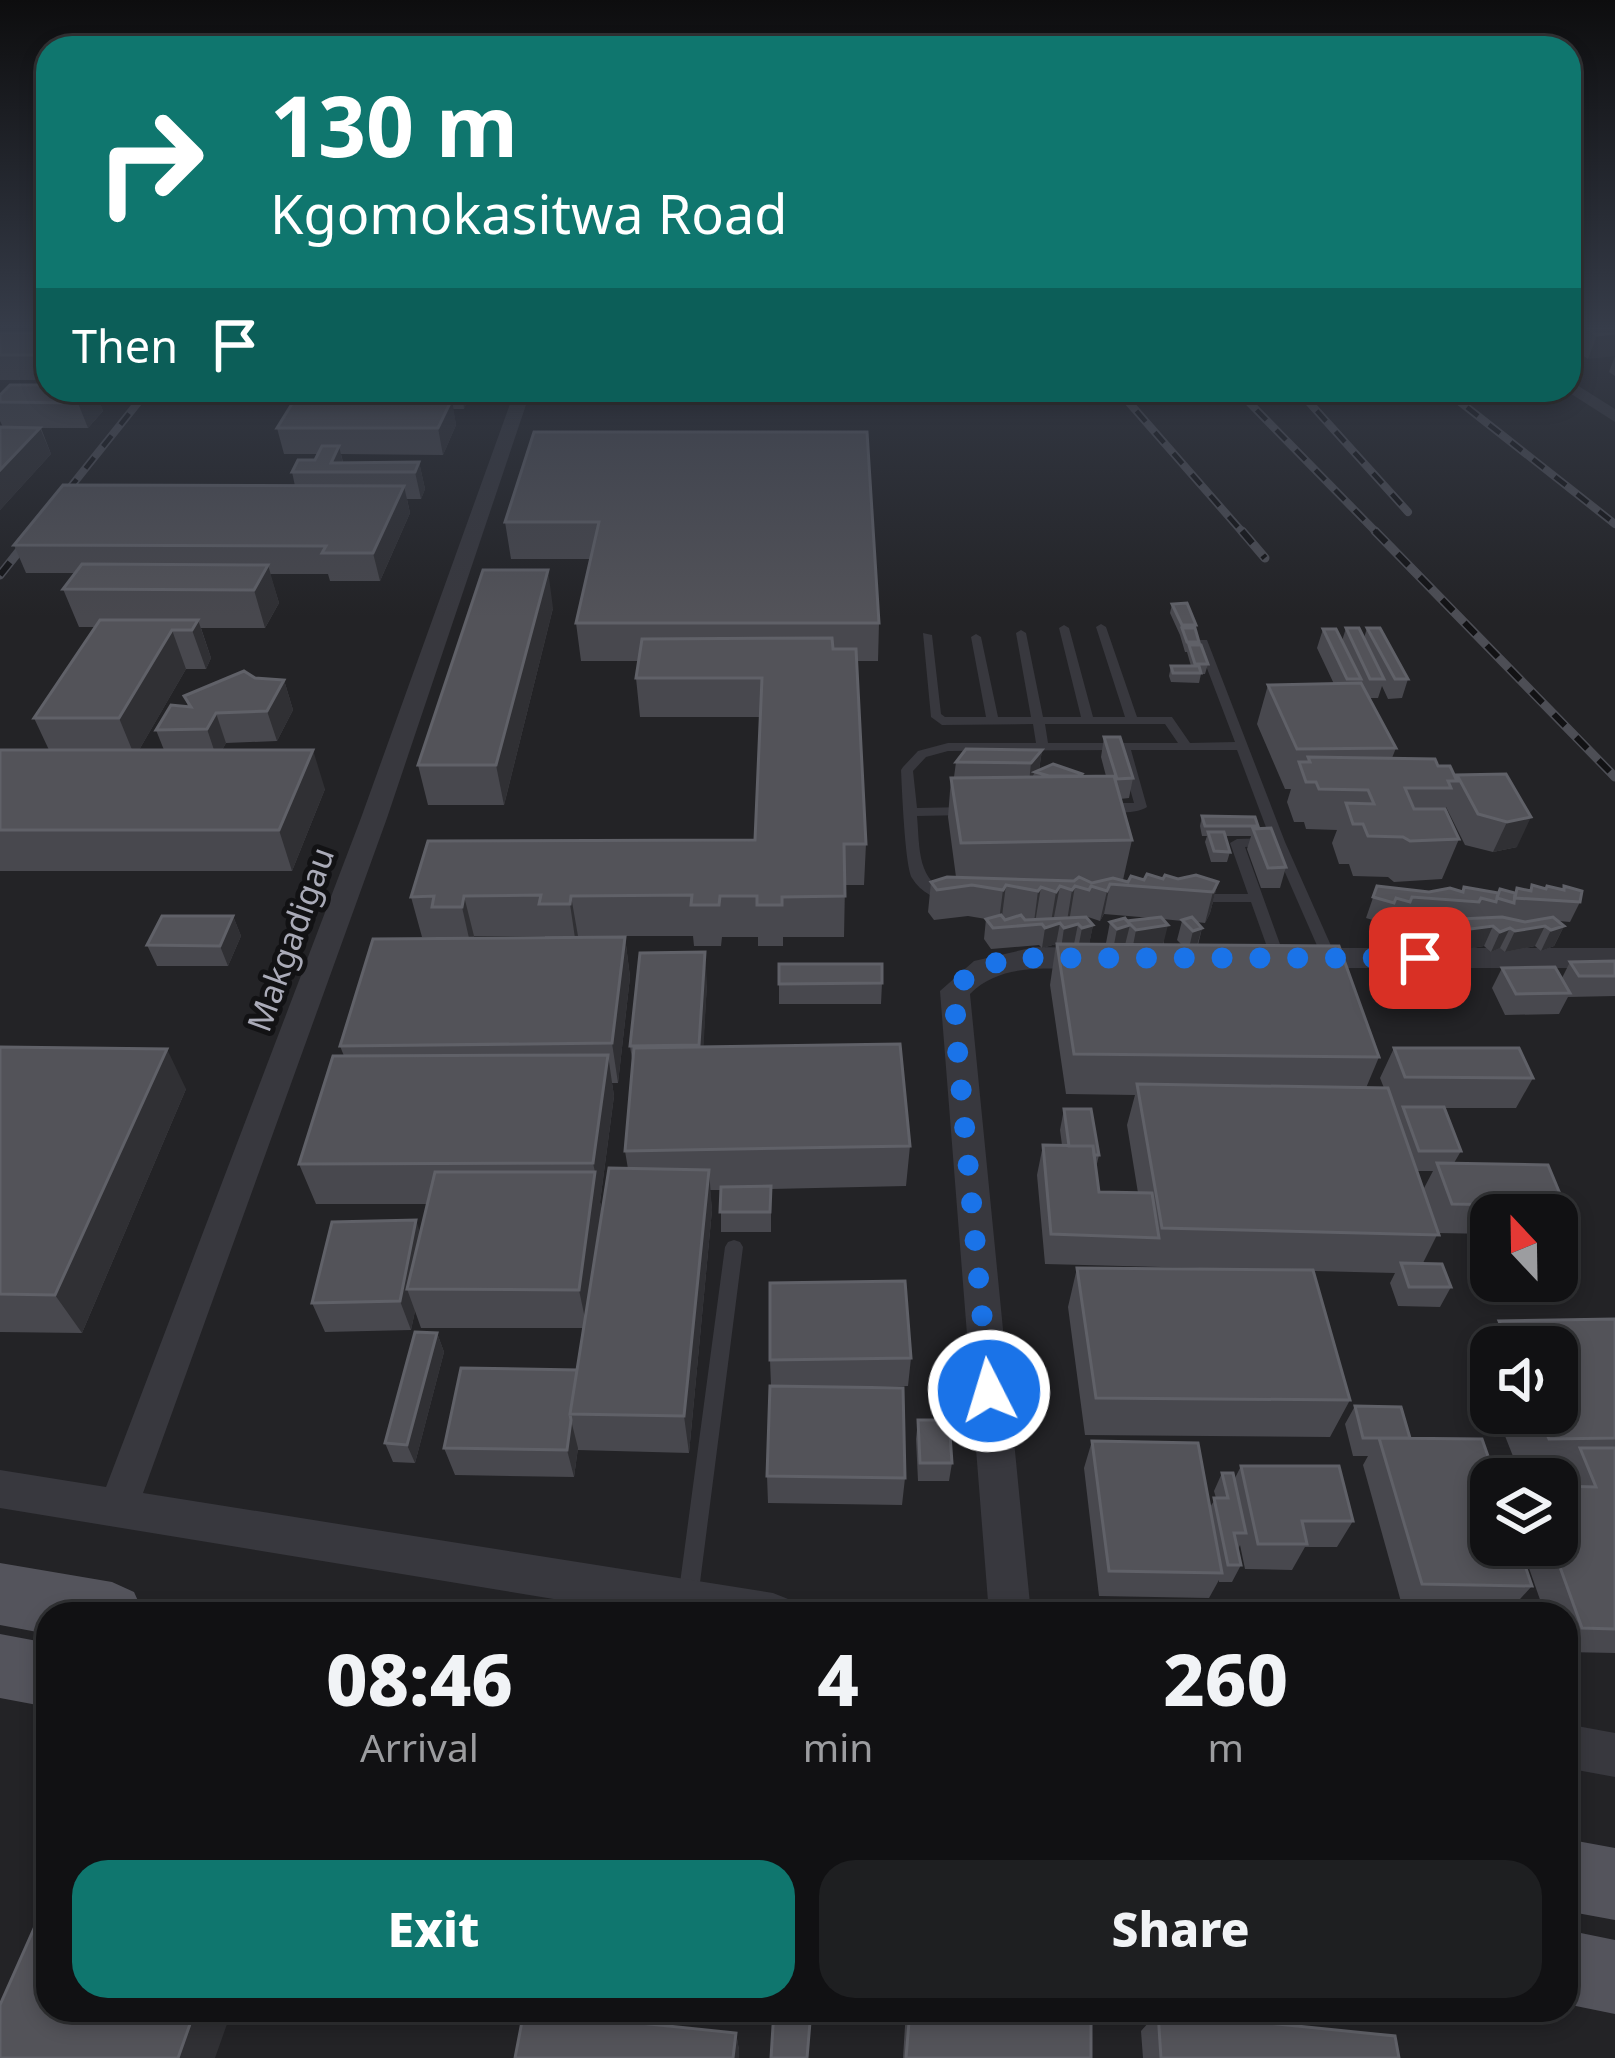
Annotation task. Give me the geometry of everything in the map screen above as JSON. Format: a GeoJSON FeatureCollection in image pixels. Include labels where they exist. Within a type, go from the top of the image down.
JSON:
{"type":"FeatureCollection","features":[{"type":"Feature","properties":{"kind":"main road"},"geometry":{"type":"LineString","coordinates":[[0,1594],[45,1602]]}},
{"type":"Feature","properties":{"kind":"main road"},"geometry":{"type":"LineString","coordinates":[[0,1666],[36,1673]]}},
{"type":"Feature","properties":{"kind":"main road"},"geometry":{"type":"LineString","coordinates":[[1578,1877],[1615,1884]]}},
{"type":"Feature","properties":{"kind":"street","name":"Makgadigau"},"geometry":{"type":"LineString","coordinates":[[117,1510],[374,818],[511,425]]}},
{"type":"Feature","properties":{"kind":"street"},"geometry":{"type":"LineString","coordinates":[[1009,1602],[955,991],[972,970],[1012,958],[1123,958]]}},
{"type":"Feature","properties":{"kind":"street"},"geometry":{"type":"LineString","coordinates":[[1234,958],[1615,958]]}},
{"type":"Feature","properties":{"kind":"street"},"geometry":{"type":"LineString","coordinates":[[0,1489],[695,1602]]}},
{"type":"Feature","properties":{"kind":"street"},"geometry":{"type":"LineString","coordinates":[[1578,1748],[1615,1754]]}},
{"type":"Feature","properties":{"kind":"lane"},"geometry":{"type":"LineString","coordinates":[[1101,627],[1132,720]]}},
{"type":"Feature","properties":{"kind":"lane"},"geometry":{"type":"LineString","coordinates":[[1064,628],[1088,720]]}},
{"type":"Feature","properties":{"kind":"lane"},"geometry":{"type":"LineString","coordinates":[[1021,633],[1043,746]]}},
{"type":"Feature","properties":{"kind":"lane"},"geometry":{"type":"LineString","coordinates":[[927,634],[934,715],[942,721],[1168,720],[1186,746]]}},
{"type":"Feature","properties":{"kind":"lane"},"geometry":{"type":"LineString","coordinates":[[976,637],[993,721]]}},
{"type":"Feature","properties":{"kind":"lane"},"geometry":{"type":"LineString","coordinates":[[1203,642],[1278,842],[1329,958]]}},
{"type":"Feature","properties":{"kind":"lane"},"geometry":{"type":"LineString","coordinates":[[1095,808],[1141,806],[1124,746]]}},
{"type":"Feature","properties":{"kind":"lane"},"geometry":{"type":"LineString","coordinates":[[975,898],[952,898],[921,884],[908,770],[922,754],[949,747],[1242,746]]}},
{"type":"Feature","properties":{"kind":"lane"},"geometry":{"type":"LineString","coordinates":[[911,812],[980,810]]}},
{"type":"Feature","properties":{"kind":"lane"},"geometry":{"type":"LineString","coordinates":[[1278,842],[1237,843],[1278,958]]}},
{"type":"Feature","properties":{"kind":"lane"},"geometry":{"type":"LineString","coordinates":[[1186,898],[1257,898]]}},
{"type":"Feature","properties":{"kind":"lane"},"geometry":{"type":"LineString","coordinates":[[688,1601],[734,1247]]}},
{"type":"Feature","properties":{"kind":"shaded area"},"geometry":{"type":"Polygon","coordinates":[[[0,425],[1615,425],[1615,2058],[0,2058],[0,425]]]}},
{"type":"Feature","properties":{"kind":"building"},"geometry":{"type":"Polygon","coordinates":[[[279,425],[439,425],[438,428],[279,425]]]}},
{"type":"Feature","properties":{"kind":"building"},"geometry":{"type":"Polygon","coordinates":[[[0,427],[40,428],[0,470],[0,427]]]}},
{"type":"Feature","properties":{"kind":"building"},"geometry":{"type":"Polygon","coordinates":[[[534,432],[867,432],[879,623],[576,623],[599,522],[505,522],[534,432]]]}},
{"type":"Feature","properties":{"kind":"building"},"geometry":{"type":"Polygon","coordinates":[[[322,446],[339,446],[331,463],[419,462],[415,472],[292,472],[298,460],[315,460],[322,446]]]}},
{"type":"Feature","properties":{"kind":"building"},"geometry":{"type":"Polygon","coordinates":[[[63,485],[404,486],[373,553],[322,553],[326,546],[14,545],[63,485]]]}},
{"type":"Feature","properties":{"kind":"building"},"geometry":{"type":"Polygon","coordinates":[[[82,564],[268,565],[254,590],[63,589],[82,564]]]}},
{"type":"Feature","properties":{"kind":"building"},"geometry":{"type":"Polygon","coordinates":[[[483,570],[548,570],[496,765],[418,765],[483,570]]]}},
{"type":"Feature","properties":{"kind":"building"},"geometry":{"type":"Polygon","coordinates":[[[1187,603],[1196,625],[1182,625],[1172,604],[1187,603]]]}},
{"type":"Feature","properties":{"kind":"building"},"geometry":{"type":"Polygon","coordinates":[[[100,620],[198,620],[192,630],[172,630],[119,718],[34,718],[100,620]]]}},
{"type":"Feature","properties":{"kind":"building"},"geometry":{"type":"Polygon","coordinates":[[[1182,628],[1195,628],[1199,642],[1187,642],[1182,628]]]}},
{"type":"Feature","properties":{"kind":"building"},"geometry":{"type":"Polygon","coordinates":[[[1346,628],[1359,628],[1384,679],[1370,679],[1346,628]]]}},
{"type":"Feature","properties":{"kind":"building"},"geometry":{"type":"Polygon","coordinates":[[[1367,628],[1380,628],[1408,679],[1395,679],[1367,628]]]}},
{"type":"Feature","properties":{"kind":"building"},"geometry":{"type":"Polygon","coordinates":[[[1323,629],[1336,629],[1361,679],[1347,679],[1323,629]]]}},
{"type":"Feature","properties":{"kind":"building"},"geometry":{"type":"Polygon","coordinates":[[[832,638],[833,649],[856,649],[866,844],[844,844],[845,896],[782,897],[782,905],[757,905],[757,896],[720,896],[719,905],[691,905],[692,895],[571,896],[570,904],[539,904],[541,895],[464,896],[462,907],[432,907],[434,896],[411,897],[428,841],[755,840],[762,678],[636,678],[642,639],[832,638]]]}},
{"type":"Feature","properties":{"kind":"building"},"geometry":{"type":"Polygon","coordinates":[[[1189,645],[1201,645],[1208,664],[1195,664],[1189,645]]]}},
{"type":"Feature","properties":{"kind":"building"},"geometry":{"type":"Polygon","coordinates":[[[1171,666],[1199,666],[1201,673],[1173,673],[1171,666]]]}},
{"type":"Feature","properties":{"kind":"building"},"geometry":{"type":"Polygon","coordinates":[[[244,671],[255,678],[284,680],[267,711],[216,713],[207,729],[156,730],[171,705],[191,707],[184,696],[244,671]]]}},
{"type":"Feature","properties":{"kind":"building"},"geometry":{"type":"Polygon","coordinates":[[[1361,683],[1396,748],[1297,749],[1268,685],[1361,683]]]}},
{"type":"Feature","properties":{"kind":"building"},"geometry":{"type":"Polygon","coordinates":[[[1104,737],[1120,737],[1133,778],[1117,779],[1104,737]]]}},
{"type":"Feature","properties":{"kind":"building"},"geometry":{"type":"Polygon","coordinates":[[[966,749],[1042,750],[1031,763],[956,762],[966,749]]]}},
{"type":"Feature","properties":{"kind":"building"},"geometry":{"type":"Polygon","coordinates":[[[0,750],[313,750],[279,830],[0,830],[0,750]]]}},
{"type":"Feature","properties":{"kind":"building"},"geometry":{"type":"Polygon","coordinates":[[[1308,757],[1435,759],[1438,766],[1450,766],[1457,781],[1448,781],[1451,788],[1405,788],[1414,809],[1445,809],[1459,839],[1410,841],[1368,836],[1363,824],[1353,824],[1346,803],[1374,804],[1368,790],[1319,789],[1316,782],[1306,782],[1299,762],[1310,762],[1308,757]]]}},
{"type":"Feature","properties":{"kind":"building"},"geometry":{"type":"Polygon","coordinates":[[[1053,764],[1082,774],[1035,772],[1053,764]]]}},
{"type":"Feature","properties":{"kind":"building"},"geometry":{"type":"Polygon","coordinates":[[[1506,774],[1531,817],[1507,822],[1478,814],[1457,775],[1506,774]]]}},
{"type":"Feature","properties":{"kind":"building"},"geometry":{"type":"Polygon","coordinates":[[[1114,776],[1132,840],[961,843],[951,778],[1114,776]]]}},
{"type":"Feature","properties":{"kind":"building"},"geometry":{"type":"Polygon","coordinates":[[[1202,816],[1255,817],[1258,826],[1205,826],[1202,816]]]}},
{"type":"Feature","properties":{"kind":"building"},"geometry":{"type":"Polygon","coordinates":[[[1271,828],[1286,867],[1268,868],[1253,829],[1271,828]]]}},
{"type":"Feature","properties":{"kind":"building"},"geometry":{"type":"Polygon","coordinates":[[[1208,832],[1224,832],[1230,852],[1214,851],[1208,832]]]}},
{"type":"Feature","properties":{"kind":"building"},"geometry":{"type":"Polygon","coordinates":[[[1147,874],[1163,879],[1165,875],[1178,879],[1196,875],[1218,882],[1213,892],[1110,884],[1107,891],[1060,886],[1056,892],[1006,885],[1003,890],[972,885],[937,890],[931,882],[947,877],[1074,881],[1079,877],[1092,883],[1113,878],[1128,882],[1131,876],[1144,880],[1147,874]]]}},
{"type":"Feature","properties":{"kind":"building"},"geometry":{"type":"Polygon","coordinates":[[[1532,885],[1582,891],[1580,902],[1515,898],[1517,888],[1531,891],[1532,885]]]}},
{"type":"Feature","properties":{"kind":"building"},"geometry":{"type":"Polygon","coordinates":[[[1377,886],[1429,892],[1450,888],[1463,892],[1464,887],[1498,893],[1496,902],[1412,897],[1410,902],[1396,898],[1394,903],[1373,897],[1377,886]]]}},
{"type":"Feature","properties":{"kind":"building"},"geometry":{"type":"Polygon","coordinates":[[[1500,889],[1515,893],[1514,903],[1497,898],[1500,889]]]}},
{"type":"Feature","properties":{"kind":"building"},"geometry":{"type":"Polygon","coordinates":[[[1001,915],[1005,920],[1021,915],[1025,920],[1086,917],[1093,925],[993,928],[986,919],[1001,915]]]}},
{"type":"Feature","properties":{"kind":"building"},"geometry":{"type":"Polygon","coordinates":[[[162,916],[233,916],[220,946],[147,945],[162,916]]]}},
{"type":"Feature","properties":{"kind":"building"},"geometry":{"type":"Polygon","coordinates":[[[1161,917],[1168,925],[1136,930],[1127,921],[1161,917]]]}},
{"type":"Feature","properties":{"kind":"building"},"geometry":{"type":"Polygon","coordinates":[[[1192,917],[1202,928],[1193,931],[1182,920],[1192,917]]]}},
{"type":"Feature","properties":{"kind":"building"},"geometry":{"type":"Polygon","coordinates":[[[1430,917],[1438,925],[1427,928],[1419,921],[1430,917]]]}},
{"type":"Feature","properties":{"kind":"building"},"geometry":{"type":"Polygon","coordinates":[[[1502,917],[1525,922],[1553,917],[1564,926],[1500,932],[1493,926],[1446,929],[1437,920],[1502,917]]]}},
{"type":"Feature","properties":{"kind":"building"},"geometry":{"type":"Polygon","coordinates":[[[1125,918],[1130,925],[1117,929],[1110,922],[1125,918]]]}},
{"type":"Feature","properties":{"kind":"building"},"geometry":{"type":"Polygon","coordinates":[[[625,937],[612,1043],[340,1046],[373,939],[625,937]]]}},
{"type":"Feature","properties":{"kind":"building"},"geometry":{"type":"Polygon","coordinates":[[[1057,944],[1339,946],[1379,1057],[1074,1054],[1057,944]]]}},
{"type":"Feature","properties":{"kind":"building"},"geometry":{"type":"Polygon","coordinates":[[[705,952],[699,1045],[630,1046],[640,953],[705,952]]]}},
{"type":"Feature","properties":{"kind":"building"},"geometry":{"type":"Polygon","coordinates":[[[1615,961],[1615,976],[1579,976],[1570,962],[1615,961]]]}},
{"type":"Feature","properties":{"kind":"building"},"geometry":{"type":"Polygon","coordinates":[[[779,964],[882,964],[882,983],[779,984],[779,964]]]}},
{"type":"Feature","properties":{"kind":"building"},"geometry":{"type":"Polygon","coordinates":[[[1555,967],[1570,993],[1516,994],[1502,968],[1555,967]]]}},
{"type":"Feature","properties":{"kind":"building"},"geometry":{"type":"Polygon","coordinates":[[[900,1044],[910,1146],[625,1151],[634,1048],[900,1044]]]}},
{"type":"Feature","properties":{"kind":"building"},"geometry":{"type":"Polygon","coordinates":[[[0,1047],[167,1049],[55,1295],[0,1294],[0,1047]]]}},
{"type":"Feature","properties":{"kind":"building"},"geometry":{"type":"Polygon","coordinates":[[[1394,1048],[1519,1048],[1533,1078],[1405,1077],[1394,1048]]]}},
{"type":"Feature","properties":{"kind":"building"},"geometry":{"type":"Polygon","coordinates":[[[608,1055],[593,1163],[299,1164],[333,1056],[608,1055]]]}},
{"type":"Feature","properties":{"kind":"building"},"geometry":{"type":"Polygon","coordinates":[[[1137,1084],[1388,1088],[1439,1235],[1162,1228],[1137,1084]]]}},
{"type":"Feature","properties":{"kind":"building"},"geometry":{"type":"Polygon","coordinates":[[[1403,1107],[1444,1107],[1461,1151],[1419,1151],[1403,1107]]]}},
{"type":"Feature","properties":{"kind":"building"},"geometry":{"type":"Polygon","coordinates":[[[1064,1109],[1091,1109],[1099,1155],[1094,1155],[1093,1146],[1069,1146],[1064,1109]]]}},
{"type":"Feature","properties":{"kind":"building"},"geometry":{"type":"Polygon","coordinates":[[[1043,1145],[1093,1146],[1099,1192],[1152,1193],[1159,1238],[1051,1234],[1043,1145]]]}},
{"type":"Feature","properties":{"kind":"building"},"geometry":{"type":"Polygon","coordinates":[[[1437,1163],[1548,1165],[1560,1194],[1470,1194],[1470,1204],[1452,1204],[1437,1163]]]}},
{"type":"Feature","properties":{"kind":"building"},"geometry":{"type":"Polygon","coordinates":[[[609,1168],[709,1170],[684,1416],[570,1414],[609,1168]]]}},
{"type":"Feature","properties":{"kind":"building"},"geometry":{"type":"Polygon","coordinates":[[[435,1172],[595,1172],[579,1290],[407,1289],[435,1172]]]}},
{"type":"Feature","properties":{"kind":"building"},"geometry":{"type":"Polygon","coordinates":[[[771,1186],[770,1212],[720,1212],[721,1187],[771,1186]]]}},
{"type":"Feature","properties":{"kind":"building"},"geometry":{"type":"Polygon","coordinates":[[[416,1220],[400,1301],[312,1303],[332,1222],[416,1220]]]}},
{"type":"Feature","properties":{"kind":"building"},"geometry":{"type":"Polygon","coordinates":[[[1401,1263],[1442,1264],[1451,1287],[1409,1287],[1401,1263]]]}},
{"type":"Feature","properties":{"kind":"building"},"geometry":{"type":"Polygon","coordinates":[[[1077,1268],[1313,1270],[1350,1400],[1096,1398],[1077,1268]]]}},
{"type":"Feature","properties":{"kind":"building"},"geometry":{"type":"Polygon","coordinates":[[[905,1281],[911,1358],[770,1360],[770,1283],[905,1281]]]}},
{"type":"Feature","properties":{"kind":"building"},"geometry":{"type":"Polygon","coordinates":[[[1615,1319],[1615,1438],[1549,1439],[1547,1434],[1578,1434],[1578,1326],[1501,1326],[1499,1321],[1615,1319]]]}},
{"type":"Feature","properties":{"kind":"building"},"geometry":{"type":"Polygon","coordinates":[[[415,1332],[437,1333],[407,1445],[385,1443],[415,1332]]]}},
{"type":"Feature","properties":{"kind":"building"},"geometry":{"type":"Polygon","coordinates":[[[461,1368],[577,1370],[567,1450],[444,1448],[461,1368]]]}},
{"type":"Feature","properties":{"kind":"building"},"geometry":{"type":"Polygon","coordinates":[[[770,1386],[903,1388],[905,1478],[767,1476],[770,1386]]]}},
{"type":"Feature","properties":{"kind":"building"},"geometry":{"type":"Polygon","coordinates":[[[1355,1406],[1401,1407],[1410,1438],[1363,1438],[1355,1406]]]}},
{"type":"Feature","properties":{"kind":"building"},"geometry":{"type":"Polygon","coordinates":[[[918,1420],[949,1420],[952,1463],[920,1463],[918,1420]]]}},
{"type":"Feature","properties":{"kind":"building"},"geometry":{"type":"Polygon","coordinates":[[[1379,1438],[1482,1439],[1489,1458],[1470,1458],[1470,1566],[1525,1566],[1532,1586],[1422,1584],[1379,1438]]]}},
{"type":"Feature","properties":{"kind":"building"},"geometry":{"type":"Polygon","coordinates":[[[1092,1441],[1198,1443],[1222,1573],[1109,1571],[1092,1441]]]}},
{"type":"Feature","properties":{"kind":"building"},"geometry":{"type":"Polygon","coordinates":[[[1580,1448],[1615,1448],[1615,1629],[1582,1628],[1578,1602],[1573,1602],[1560,1566],[1578,1566],[1578,1487],[1596,1487],[1580,1448]]]}},
{"type":"Feature","properties":{"kind":"building"},"geometry":{"type":"Polygon","coordinates":[[[1241,1466],[1339,1466],[1353,1521],[1302,1521],[1307,1544],[1258,1544],[1241,1466]]]}},
{"type":"Feature","properties":{"kind":"building"},"geometry":{"type":"Polygon","coordinates":[[[1222,1473],[1233,1473],[1246,1533],[1234,1533],[1241,1565],[1228,1565],[1214,1498],[1228,1498],[1222,1473]]]}},
{"type":"Feature","properties":{"kind":"building"},"geometry":{"type":"Polygon","coordinates":[[[36,1924],[36,2022],[191,2022],[178,2058],[0,2058],[0,2005],[36,1924]]]}},
{"type":"Feature","properties":{"kind":"building"},"geometry":{"type":"Polygon","coordinates":[[[522,2022],[630,2022],[736,2033],[733,2058],[515,2058],[522,2022]]]}},
{"type":"Feature","properties":{"kind":"building"},"geometry":{"type":"Polygon","coordinates":[[[773,2022],[810,2022],[807,2058],[771,2058],[773,2022]]]}},
{"type":"Feature","properties":{"kind":"building"},"geometry":{"type":"Polygon","coordinates":[[[909,2022],[1091,2022],[1091,2058],[906,2058],[909,2022]]]}},
{"type":"Feature","properties":{"kind":"building"},"geometry":{"type":"Polygon","coordinates":[[[1159,2022],[1257,2022],[1395,2036],[1399,2058],[1161,2058],[1159,2022]]]}},
{"type":"Feature","properties":{"kind":"railway"},"geometry":{"type":"LineString","coordinates":[[33,534],[120,425]]}},
{"type":"Feature","properties":{"kind":"railway"},"geometry":{"type":"LineString","coordinates":[[1149,425],[1244,534]]}},
{"type":"Feature","properties":{"kind":"railway"},"geometry":{"type":"LineString","coordinates":[[1271,425],[1378,534]]}},
{"type":"Feature","properties":{"kind":"railway"},"geometry":{"type":"LineString","coordinates":[[1330,425],[1408,512]]}},
{"type":"Feature","properties":{"kind":"railway"},"geometry":{"type":"LineString","coordinates":[[1489,425],[1615,524]]}},
{"type":"Feature","properties":{"kind":"railway"},"geometry":{"type":"LineString","coordinates":[[0,575],[35,531]]}},
{"type":"Feature","properties":{"kind":"railway"},"geometry":{"type":"LineString","coordinates":[[1242,531],[1265,558]]}},
{"type":"Feature","properties":{"kind":"railway"},"geometry":{"type":"LineString","coordinates":[[1375,531],[1615,777]]}},
{"type":"Feature","properties":{"kind":"route"},"geometry":{"type":"LineString","coordinates":[[989,1391],[956,1034],[955,991],[972,970],[1012,958],[1420,958]]}}]}
